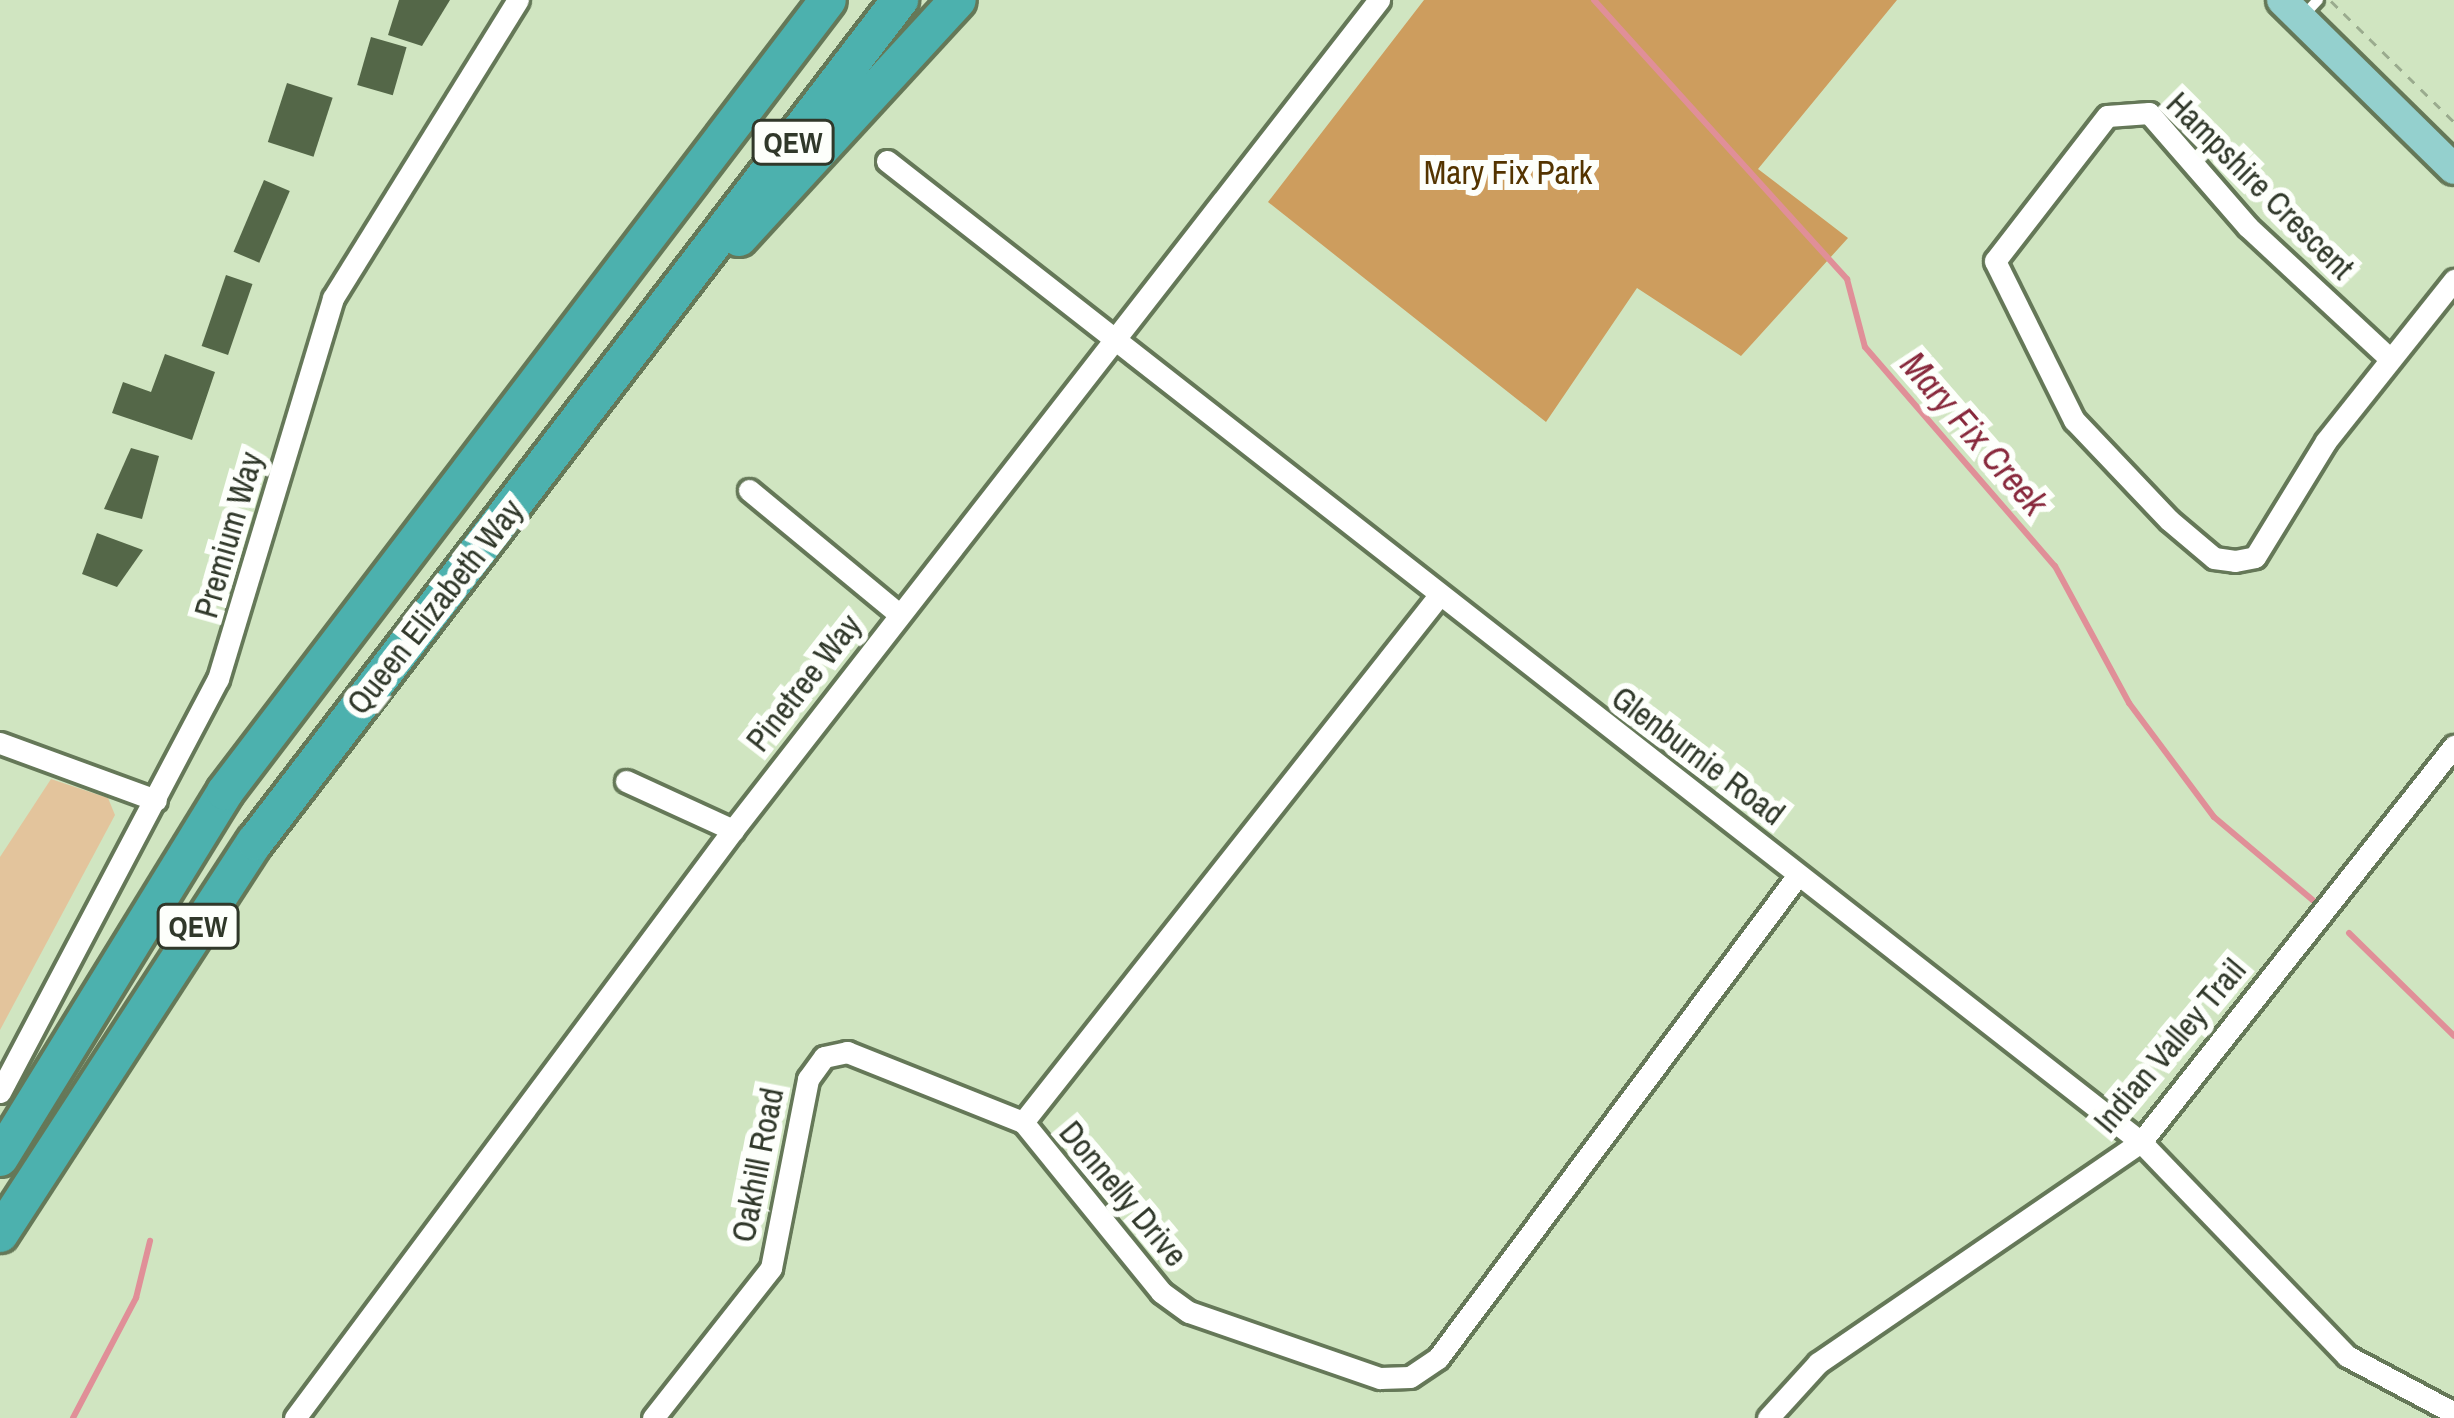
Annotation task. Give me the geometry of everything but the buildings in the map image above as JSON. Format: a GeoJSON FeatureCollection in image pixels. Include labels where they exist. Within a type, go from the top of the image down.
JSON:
{"type":"FeatureCollection","features":[{"type":"Feature","properties":{"kind":"highway","name":"Queen Elizabeth Way"},"geometry":{"type":"LineString","coordinates":[[0,1158],[225,792],[828,0]]}},
{"type":"Feature","properties":{"kind":"highway","name":"Queen Elizabeth Way"},"geometry":{"type":"LineString","coordinates":[[0,1234],[255,842],[899,0]]}},
{"type":"Feature","properties":{"kind":"highway"},"geometry":{"type":"LineString","coordinates":[[686,284],[786,198],[958,0]]}},
{"type":"Feature","properties":{"kind":"main road"},"geometry":{"type":"LineString","coordinates":[[2300,6],[2454,169]]}},
{"type":"Feature","properties":{"kind":"street","name":"Premium Way"},"geometry":{"type":"LineString","coordinates":[[0,1092],[156,800],[238,628],[333,298],[518,0]]}},
{"type":"Feature","properties":{"kind":"street","name":"Pinetree Way"},"geometry":{"type":"LineString","coordinates":[[295,1418],[733,830],[899,614],[1118,346],[1379,0]]}},
{"type":"Feature","properties":{"kind":"street","name":"Hampshire Crescent"},"geometry":{"type":"LineString","coordinates":[[2149,113],[2248,227],[2388,357],[2255,557],[2214,558],[2169,520],[2074,420],[1996,274],[2002,248],[2107,116],[2149,113]]}},
{"type":"Feature","properties":{"kind":"street","name":"Glenburnie Road"},"geometry":{"type":"LineString","coordinates":[[887,161],[1437,598],[2141,1142],[2288,1305],[2347,1356],[2454,1413]]}},
{"type":"Feature","properties":{"kind":"street"},"geometry":{"type":"LineString","coordinates":[[2388,357],[2454,280]]}},
{"type":"Feature","properties":{"kind":"street"},"geometry":{"type":"LineString","coordinates":[[749,490],[899,614]]}},
{"type":"Feature","properties":{"kind":"street","name":"Donnelly Drive"},"geometry":{"type":"LineString","coordinates":[[1437,598],[1024,1122],[1189,1312],[1380,1378],[1410,1377],[1438,1358],[1798,875]]}},
{"type":"Feature","properties":{"kind":"street"},"geometry":{"type":"LineString","coordinates":[[0,743],[156,800]]}},
{"type":"Feature","properties":{"kind":"street","name":"Indian Valley Trail"},"geometry":{"type":"LineString","coordinates":[[1768,1418],[1818,1363],[2141,1142],[2454,746]]}},
{"type":"Feature","properties":{"kind":"street"},"geometry":{"type":"LineString","coordinates":[[626,781],[733,830]]}},
{"type":"Feature","properties":{"kind":"street","name":"Oakhill Road"},"geometry":{"type":"LineString","coordinates":[[653,1418],[771,1268],[808,1079],[824,1057],[847,1052],[1024,1122]]}},
{"type":"Feature","properties":{"kind":"path"},"geometry":{"type":"LineString","coordinates":[[2331,0],[2454,122]]}},
{"type":"Feature","properties":{"kind":"shaded area"},"geometry":{"type":"Polygon","coordinates":[[[51,779],[108,798],[115,815],[0,1030],[0,857],[51,779]]]}},
{"type":"Feature","properties":{"kind":"green space","name":"Mary Fix Park"},"geometry":{"type":"Polygon","coordinates":[[[1424,0],[1897,0],[1758,169],[1848,238],[1741,356],[1637,288],[1546,422],[1268,202],[1424,0]]]}},
{"type":"Feature","properties":{"kind":"waterway","name":"Mary Fix Creek"},"geometry":{"type":"LineString","coordinates":[[1594,0],[1847,279],[1865,347],[2055,566],[2129,703],[2214,817],[2316,903]]}},
{"type":"Feature","properties":{"kind":"waterway","name":"Mary Fix Creek"},"geometry":{"type":"LineString","coordinates":[[2349,933],[2454,1036]]}},
{"type":"Feature","properties":{"kind":"waterway"},"geometry":{"type":"LineString","coordinates":[[73,1418],[136,1298],[150,1241]]}}]}
